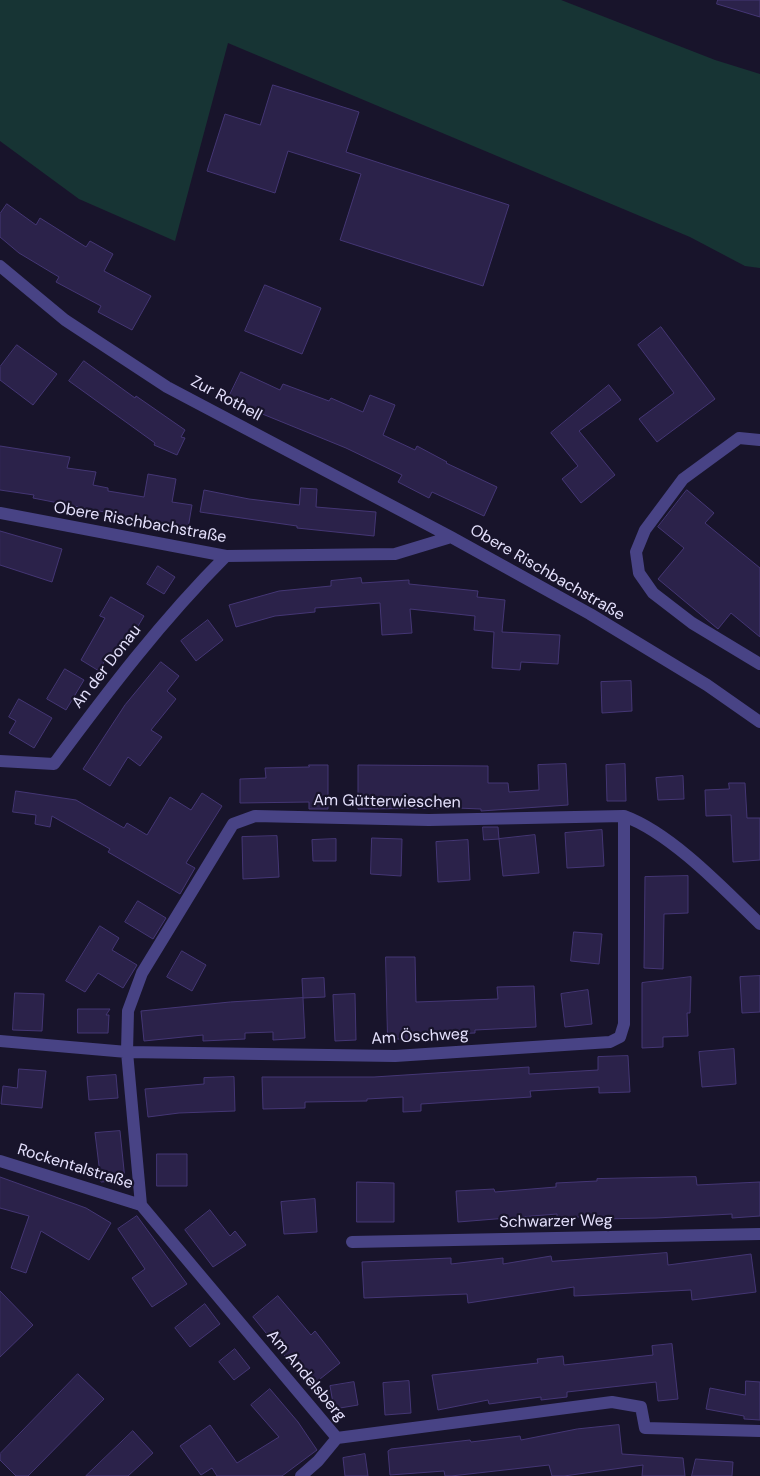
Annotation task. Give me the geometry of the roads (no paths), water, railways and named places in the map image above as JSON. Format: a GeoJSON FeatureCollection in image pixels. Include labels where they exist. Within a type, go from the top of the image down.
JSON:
{"type":"FeatureCollection","features":[{"type":"Feature","properties":{"kind":"street","name":"Zur Rothell"},"geometry":{"type":"LineString","coordinates":[[0,266],[65,320],[167,387],[451,537]]}},
{"type":"Feature","properties":{"kind":"street"},"geometry":{"type":"LineString","coordinates":[[760,440],[738,438],[683,479],[645,530],[636,552],[639,573],[653,593],[692,623],[740,650],[760,664]]}},
{"type":"Feature","properties":{"kind":"street","name":"Obere Rischbachstraße"},"geometry":{"type":"LineString","coordinates":[[0,513],[226,556],[395,554],[451,537],[590,614],[707,686],[760,722]]}},
{"type":"Feature","properties":{"kind":"street","name":"An der Donau"},"geometry":{"type":"LineString","coordinates":[[0,762],[54,764],[121,672],[189,593],[226,556]]}},
{"type":"Feature","properties":{"kind":"street","name":"Am Gütterwieschen"},"geometry":{"type":"LineString","coordinates":[[127,1052],[128,1011],[142,972],[233,824],[255,816],[429,820],[624,816],[636,820],[682,853],[760,924]]}},
{"type":"Feature","properties":{"kind":"street","name":"Am Öschweg"},"geometry":{"type":"LineString","coordinates":[[0,1041],[127,1052],[394,1056],[610,1042],[620,1037],[624,1024],[624,816]]}},
{"type":"Feature","properties":{"kind":"street"},"geometry":{"type":"LineString","coordinates":[[127,1052],[141,1204]]}},
{"type":"Feature","properties":{"kind":"street","name":"Rockentalstraße"},"geometry":{"type":"LineString","coordinates":[[0,1161],[141,1204]]}},
{"type":"Feature","properties":{"kind":"street","name":"Am Andelsberg"},"geometry":{"type":"LineString","coordinates":[[141,1204],[337,1438],[612,1402],[641,1407],[644,1428],[760,1431]]}},
{"type":"Feature","properties":{"kind":"street","name":"Schwarzer Weg"},"geometry":{"type":"LineString","coordinates":[[352,1242],[760,1234]]}},
{"type":"Feature","properties":{"kind":"street"},"geometry":{"type":"LineString","coordinates":[[301,1476],[318,1461],[337,1438]]}}]}
